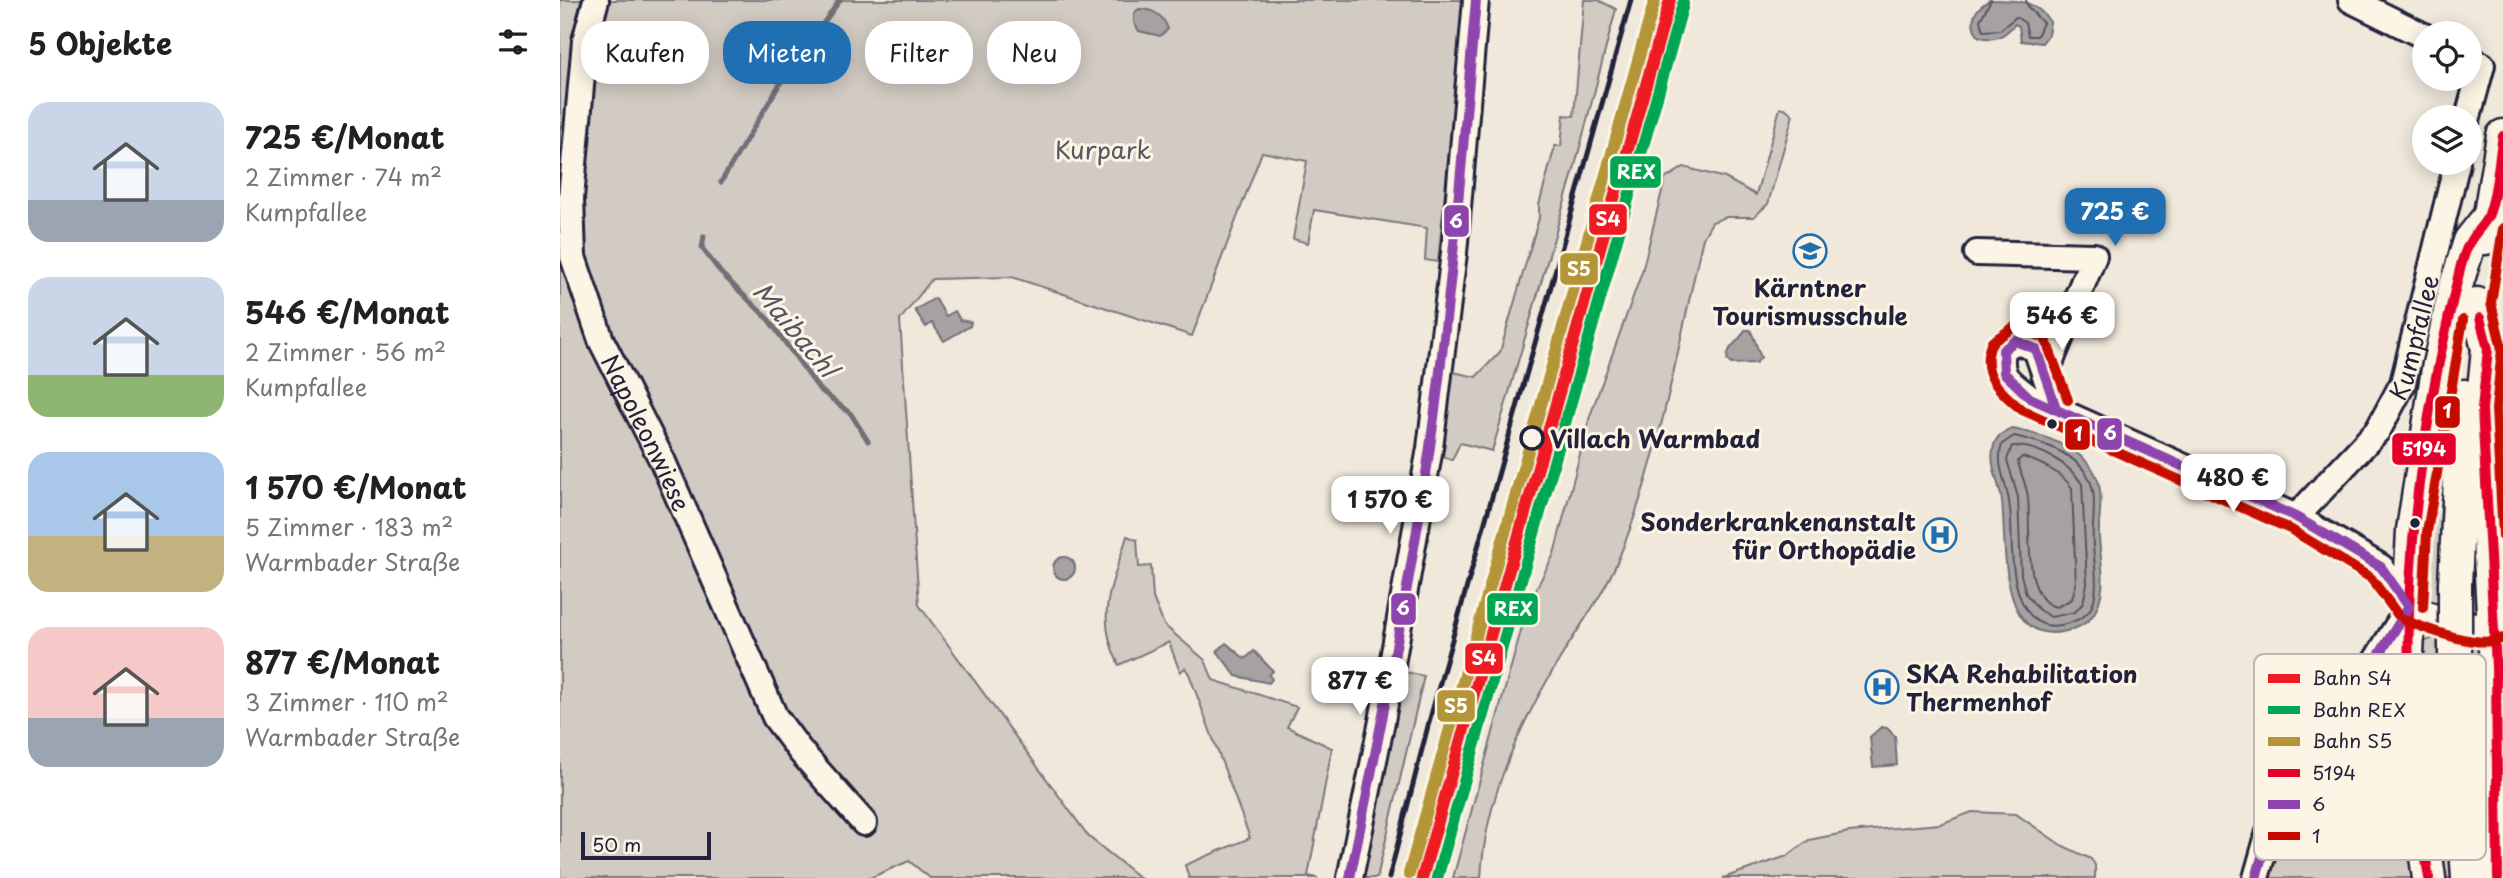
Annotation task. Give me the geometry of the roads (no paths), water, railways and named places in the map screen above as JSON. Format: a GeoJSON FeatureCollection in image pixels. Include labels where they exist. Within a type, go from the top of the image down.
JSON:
{"type":"FeatureCollection","features":[{"type":"Feature","properties":{"kind":"main road"},"geometry":{"type":"LineString","coordinates":[[2455,654],[2455,584],[2464,398],[2503,136]]}},
{"type":"Feature","properties":{"kind":"main road"},"geometry":{"type":"LineString","coordinates":[[2407,654],[2413,530],[2438,369],[2455,289],[2470,241],[2489,217]]}},
{"type":"Feature","properties":{"kind":"main road"},"geometry":{"type":"LineString","coordinates":[[2477,304],[2488,349],[2482,409],[2494,627],[2499,667],[2498,878]]}},
{"type":"Feature","properties":{"kind":"main road"},"geometry":{"type":"LineString","coordinates":[[2426,860],[2429,878]]}},
{"type":"Feature","properties":{"kind":"main road"},"geometry":{"type":"LineString","coordinates":[[2467,860],[2468,878]]}},
{"type":"Feature","properties":{"kind":"street","name":"Napoleonwiese"},"geometry":{"type":"LineString","coordinates":[[596,0],[585,41],[571,198],[573,257],[601,340],[663,462],[775,717],[801,752],[864,823]]}},
{"type":"Feature","properties":{"kind":"street"},"geometry":{"type":"LineString","coordinates":[[1350,878],[1382,722],[1430,448],[1454,253],[1476,0]]}},
{"type":"Feature","properties":{"kind":"street"},"geometry":{"type":"LineString","coordinates":[[2351,0],[2412,30]]}},
{"type":"Feature","properties":{"kind":"street","name":"Kumpfallee"},"geometry":{"type":"LineString","coordinates":[[2296,517],[2378,430],[2403,383],[2454,175]]}},
{"type":"Feature","properties":{"kind":"street"},"geometry":{"type":"LineString","coordinates":[[1977,253],[2094,256],[2046,373]]}},
{"type":"Feature","properties":{"kind":"street"},"geometry":{"type":"LineString","coordinates":[[2056,408],[2036,349],[2015,341],[2003,350],[2000,366],[2003,376],[2030,398],[2296,517],[2381,567],[2409,607],[2448,622],[2494,627]]}},
{"type":"Feature","properties":{"kind":"street"},"geometry":{"type":"LineString","coordinates":[[2380,654],[2409,607]]}},
{"type":"Feature","properties":{"kind":"street"},"geometry":{"type":"LineString","coordinates":[[2256,878],[2261,860]]}},
{"type":"Feature","properties":{"kind":"water"},"geometry":{"type":"Polygon","coordinates":[[[1990,0],[2017,1],[2039,9],[2050,22],[2048,35],[2042,43],[2021,41],[2019,26],[2015,24],[1998,37],[1978,36],[1973,20],[1980,7],[1990,0]]]}},
{"type":"Feature","properties":{"kind":"water"},"geometry":{"type":"Polygon","coordinates":[[[1139,9],[1157,14],[1168,29],[1160,36],[1139,31],[1134,23],[1134,13],[1139,9]]]}},
{"type":"Feature","properties":{"kind":"water"},"geometry":{"type":"Polygon","coordinates":[[[935,298],[946,316],[955,311],[960,320],[971,322],[970,326],[944,341],[932,323],[926,327],[915,310],[935,298]]]}},
{"type":"Feature","properties":{"kind":"water"},"geometry":{"type":"Polygon","coordinates":[[[1745,330],[1750,330],[1761,357],[1756,363],[1731,364],[1727,360],[1729,351],[1745,330]]]}},
{"type":"Feature","properties":{"kind":"water"},"geometry":{"type":"Polygon","coordinates":[[[2013,429],[2049,439],[2073,451],[2091,467],[2097,478],[2100,500],[2101,595],[2092,616],[2073,629],[2048,633],[2030,626],[2018,611],[2010,591],[2002,502],[1993,467],[1993,453],[1999,436],[2013,429]]]}},
{"type":"Feature","properties":{"kind":"water"},"geometry":{"type":"Polygon","coordinates":[[[1064,557],[1072,560],[1075,568],[1072,576],[1064,579],[1056,576],[1053,568],[1056,560],[1064,557]]]}},
{"type":"Feature","properties":{"kind":"water"},"geometry":{"type":"Polygon","coordinates":[[[1226,643],[1245,659],[1254,651],[1273,671],[1269,675],[1272,679],[1269,683],[1236,676],[1217,651],[1226,643]]]}},
{"type":"Feature","properties":{"kind":"water"},"geometry":{"type":"Polygon","coordinates":[[[1881,727],[1887,728],[1895,736],[1897,765],[1873,767],[1870,737],[1881,727]]]}},
{"type":"Feature","properties":{"kind":"waterway","name":"Maibachl"},"geometry":{"type":"LineString","coordinates":[[721,182],[781,82],[840,0]]}},
{"type":"Feature","properties":{"kind":"waterway","name":"Maibachl"},"geometry":{"type":"LineString","coordinates":[[704,236],[702,248],[721,273],[768,319],[819,389],[851,414],[868,441]]}},
{"type":"Feature","properties":{"kind":"railway"},"geometry":{"type":"LineString","coordinates":[[1389,878],[1429,722],[1631,0]]}},
{"type":"Feature","properties":{"kind":"rail line","name":"S5"},"geometry":{"type":"LineString","coordinates":[[1409,874],[1655,0]]}},
{"type":"Feature","properties":{"kind":"rail line","name":"S4"},"geometry":{"type":"LineString","coordinates":[[1422,878],[1670,0]]}},
{"type":"Feature","properties":{"kind":"rail line","name":"REX"},"geometry":{"type":"LineString","coordinates":[[1437,878],[1683,4]]}},
{"type":"Feature","properties":{"kind":"place","name":"Kärntner Tourismusschule"},"geometry":{"type":"Point","coordinates":[1810,251]}},
{"type":"Feature","properties":{"kind":"place","name":"Villach Warmbad"},"geometry":{"type":"Point","coordinates":[1532,438]}},
{"type":"Feature","properties":{"kind":"place","name":"Sonderkrankenanstalt für Orthopädie"},"geometry":{"type":"Point","coordinates":[1940,535]}},
{"type":"Feature","properties":{"kind":"place","name":"SKA Rehabilitation Thermenhof"},"geometry":{"type":"Point","coordinates":[1882,687]}},
{"type":"Feature","properties":{"kind":"park label","name":"Kurpark"},"geometry":{"type":"Point","coordinates":[1103,149]}}]}
